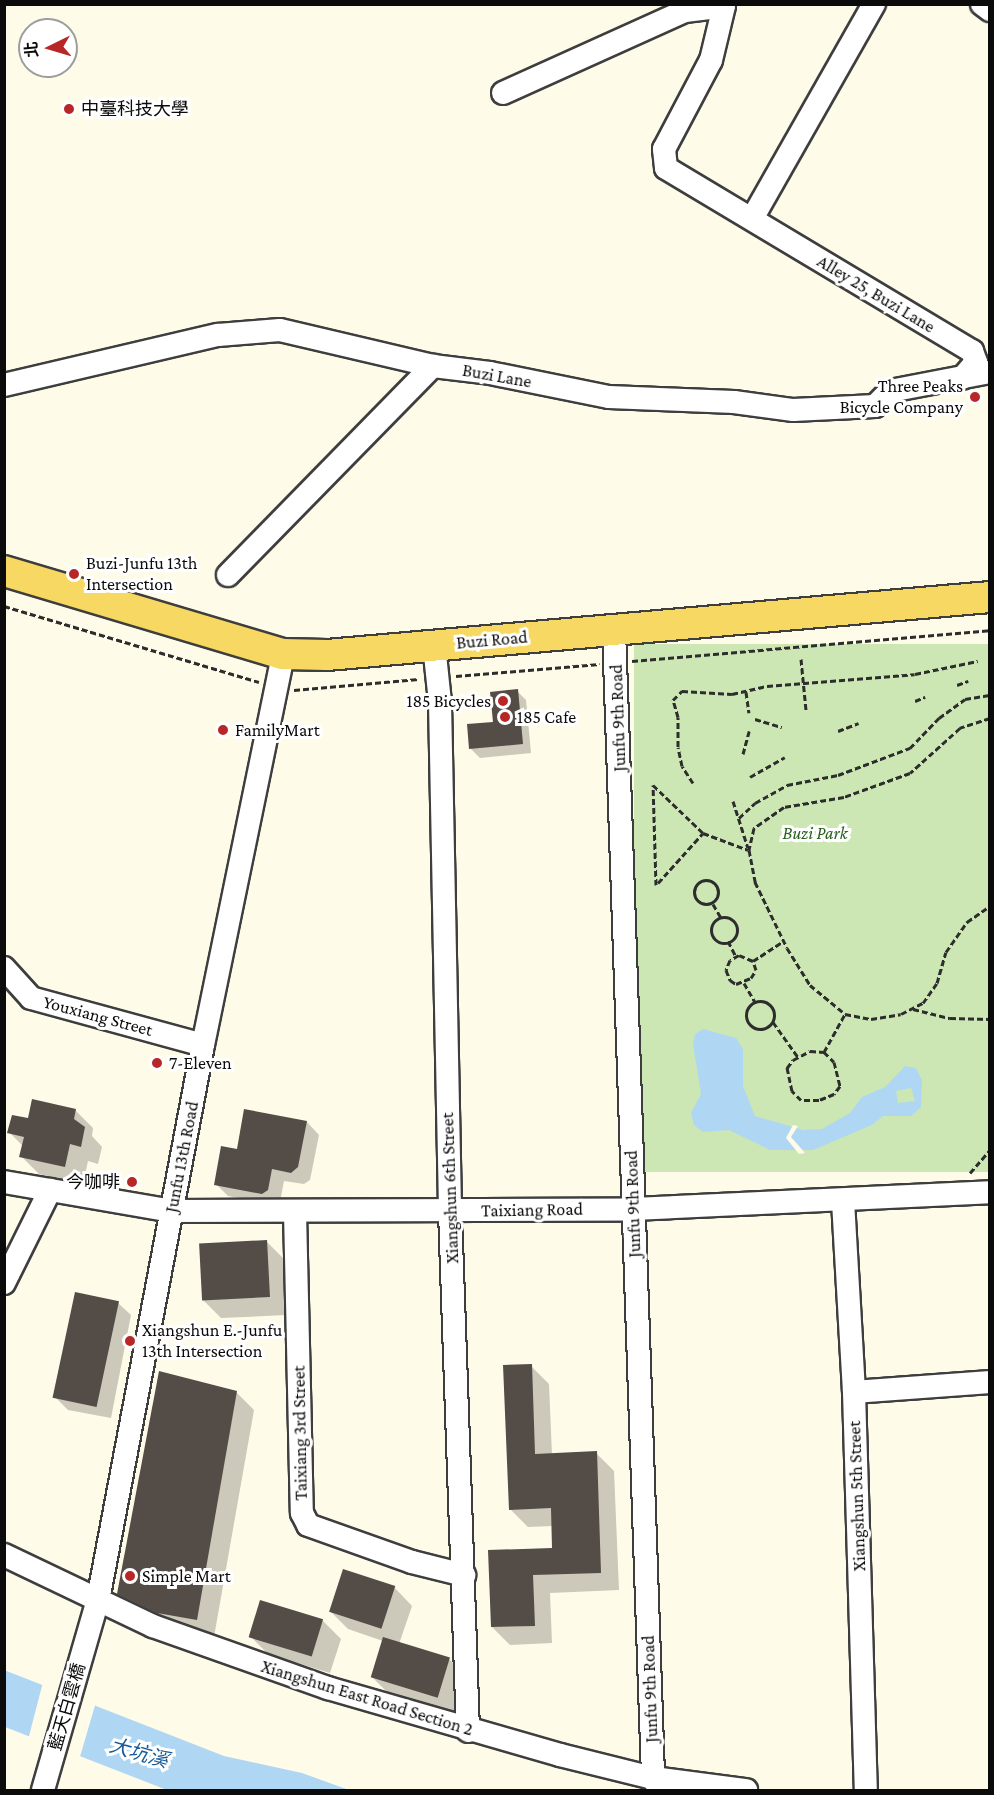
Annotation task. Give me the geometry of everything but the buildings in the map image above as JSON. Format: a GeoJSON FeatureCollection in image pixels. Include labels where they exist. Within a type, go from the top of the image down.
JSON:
{"type":"FeatureCollection","features":[{"type":"Feature","properties":{"kind":"main road","name":"Buzi Road"},"geometry":{"type":"LineString","coordinates":[[4,571],[281,662]]}},
{"type":"Feature","properties":{"kind":"main road","name":"Buzi Road"},"geometry":{"type":"LineString","coordinates":[[4,590],[281,662],[327,655],[435,654],[990,597]]}},
{"type":"Feature","properties":{"kind":"main road","name":"Buzi Road"},"geometry":{"type":"LineString","coordinates":[[615,637],[990,612]]}},
{"type":"Feature","properties":{"kind":"street"},"geometry":{"type":"LineString","coordinates":[[753,217],[874,4]]}},
{"type":"Feature","properties":{"kind":"street"},"geometry":{"type":"LineString","coordinates":[[982,4],[990,10]]}},
{"type":"Feature","properties":{"kind":"street","name":"Alley 25, Buzi Lane"},"geometry":{"type":"LineString","coordinates":[[502,93],[685,11],[729,5],[711,60],[664,149],[666,168],[753,217],[858,285],[972,351],[976,362],[962,378]]}},
{"type":"Feature","properties":{"kind":"street","name":"Buzi Lane"},"geometry":{"type":"LineString","coordinates":[[4,386],[218,335],[280,330],[433,366],[490,373],[609,397],[734,402],[793,410],[875,406],[890,391],[990,372]]}},
{"type":"Feature","properties":{"kind":"street"},"geometry":{"type":"LineString","coordinates":[[228,575],[433,366]]}},
{"type":"Feature","properties":{"kind":"street","name":"Junfu 9th Road"},"geometry":{"type":"LineString","coordinates":[[615,637],[653,1786]]}},
{"type":"Feature","properties":{"kind":"street","name":"Xiangshun 6th Street"},"geometry":{"type":"LineString","coordinates":[[435,654],[450,1211],[468,1731]]}},
{"type":"Feature","properties":{"kind":"street","name":"Junfu 13th Road"},"geometry":{"type":"LineString","coordinates":[[90,1624],[98,1600],[203,1045],[281,662]]}},
{"type":"Feature","properties":{"kind":"street","name":"Youxiang Street"},"geometry":{"type":"LineString","coordinates":[[4,968],[31,998],[203,1045]]}},
{"type":"Feature","properties":{"kind":"street","name":"Taixiang Road"},"geometry":{"type":"LineString","coordinates":[[4,1182],[172,1211],[633,1209],[843,1201],[990,1192]]}},
{"type":"Feature","properties":{"kind":"street"},"geometry":{"type":"LineString","coordinates":[[4,1283],[50,1190]]}},
{"type":"Feature","properties":{"kind":"street","name":"Xiangshun 5th Street"},"geometry":{"type":"LineString","coordinates":[[843,1201],[854,1392],[866,1791]]}},
{"type":"Feature","properties":{"kind":"street","name":"Taixiang 3rd Street"},"geometry":{"type":"LineString","coordinates":[[295,1212],[302,1513],[308,1525],[412,1562],[464,1575]]}},
{"type":"Feature","properties":{"kind":"street"},"geometry":{"type":"LineString","coordinates":[[854,1392],[990,1382]]}},
{"type":"Feature","properties":{"kind":"street","name":"Xiangshun East Road Section 2"},"geometry":{"type":"LineString","coordinates":[[4,1555],[98,1600],[206,1646],[468,1731],[653,1786],[746,1791]]}},
{"type":"Feature","properties":{"kind":"street","name":"藍天白雲橋"},"geometry":{"type":"LineString","coordinates":[[43,1791],[90,1624]]}},
{"type":"Feature","properties":{"kind":"path"},"geometry":{"type":"LineString","coordinates":[[801,659],[806,710]]}},
{"type":"Feature","properties":{"kind":"path"},"geometry":{"type":"LineString","coordinates":[[693,783],[682,766],[673,700],[687,690],[732,694],[881,674],[915,674],[978,661]]}},
{"type":"Feature","properties":{"kind":"path"},"geometry":{"type":"LineString","coordinates":[[957,685],[968,681]]}},
{"type":"Feature","properties":{"kind":"path"},"geometry":{"type":"LineString","coordinates":[[746,692],[749,712]]}},
{"type":"Feature","properties":{"kind":"path"},"geometry":{"type":"LineString","coordinates":[[739,818],[755,803],[788,785],[838,775],[910,748],[939,718],[965,699],[990,695]]}},
{"type":"Feature","properties":{"kind":"path"},"geometry":{"type":"LineString","coordinates":[[915,701],[926,697]]}},
{"type":"Feature","properties":{"kind":"path"},"geometry":{"type":"LineString","coordinates":[[755,718],[782,727]]}},
{"type":"Feature","properties":{"kind":"path"},"geometry":{"type":"LineString","coordinates":[[749,850],[754,828],[784,807],[844,797],[910,773],[960,728],[990,718]]}},
{"type":"Feature","properties":{"kind":"path"},"geometry":{"type":"LineString","coordinates":[[838,731],[859,723]]}},
{"type":"Feature","properties":{"kind":"path"},"geometry":{"type":"LineString","coordinates":[[743,754],[749,731]]}},
{"type":"Feature","properties":{"kind":"path"},"geometry":{"type":"LineString","coordinates":[[750,777],[785,757]]}},
{"type":"Feature","properties":{"kind":"path"},"geometry":{"type":"LineString","coordinates":[[703,833],[656,885],[653,785],[703,833],[749,850]]}},
{"type":"Feature","properties":{"kind":"path"},"geometry":{"type":"LineString","coordinates":[[732,801],[749,850],[755,882],[784,941],[810,985],[845,1014],[871,1019],[911,1009],[923,1003],[937,983],[946,952],[967,922],[990,906]]}},
{"type":"Feature","properties":{"kind":"path"},"geometry":{"type":"LineString","coordinates":[[712,904],[718,900],[717,886],[710,880],[700,881],[695,886],[697,901],[712,904],[721,918]]}},
{"type":"Feature","properties":{"kind":"path"},"geometry":{"type":"LineString","coordinates":[[730,915],[735,922],[735,937],[728,941],[715,941],[710,934],[711,926],[721,918],[730,915]]}},
{"type":"Feature","properties":{"kind":"path"},"geometry":{"type":"LineString","coordinates":[[728,941],[736,957]]}},
{"type":"Feature","properties":{"kind":"path"},"geometry":{"type":"LineString","coordinates":[[736,957],[753,961],[784,941]]}},
{"type":"Feature","properties":{"kind":"path"},"geometry":{"type":"LineString","coordinates":[[736,957],[726,970],[736,984],[744,982],[756,970],[753,961]]}},
{"type":"Feature","properties":{"kind":"path"},"geometry":{"type":"LineString","coordinates":[[744,982],[755,1002]]}},
{"type":"Feature","properties":{"kind":"path"},"geometry":{"type":"LineString","coordinates":[[765,1001],[776,1014],[773,1022],[755,1029],[747,1022],[747,1009],[755,1002],[765,1001]]}},
{"type":"Feature","properties":{"kind":"path"},"geometry":{"type":"LineString","coordinates":[[911,1009],[950,1018],[990,1019]]}},
{"type":"Feature","properties":{"kind":"path"},"geometry":{"type":"LineString","coordinates":[[824,1052],[845,1014]]}},
{"type":"Feature","properties":{"kind":"path"},"geometry":{"type":"LineString","coordinates":[[773,1022],[798,1057]]}},
{"type":"Feature","properties":{"kind":"path"},"geometry":{"type":"LineString","coordinates":[[810,1052],[824,1052],[834,1062],[840,1086],[834,1094],[819,1100],[801,1100],[792,1091],[787,1068],[798,1057],[810,1052]]}},
{"type":"Feature","properties":{"kind":"path"},"geometry":{"type":"LineString","coordinates":[[969,1173],[990,1150]]}},
{"type":"Feature","properties":{"kind":"green space","name":"Buzi Park"},"geometry":{"type":"Polygon","coordinates":[[[634,644],[989,644],[989,1172],[634,1172],[634,644]]]}},
{"type":"Feature","properties":{"kind":"water"},"geometry":{"type":"Polygon","coordinates":[[[703,1029],[736,1038],[743,1049],[743,1086],[755,1116],[803,1130],[822,1129],[850,1113],[862,1097],[885,1087],[905,1066],[916,1068],[922,1080],[921,1107],[911,1116],[883,1116],[872,1125],[813,1150],[770,1150],[729,1130],[703,1132],[694,1125],[691,1113],[701,1094],[693,1044],[695,1034],[703,1029]],[[911,1088],[896,1091],[898,1103],[915,1101],[911,1088]]]}},
{"type":"Feature","properties":{"kind":"water","name":"大坑溪"},"geometry":{"type":"Polygon","coordinates":[[[4,1670],[224,1756],[302,1773],[349,1790],[167,1790],[5,1727],[4,1670]]]}},
{"type":"Feature","properties":{"kind":"pier"},"geometry":{"type":"Polygon","coordinates":[[[793,1125],[798,1126],[791,1137],[805,1153],[799,1154],[786,1138],[793,1125]]]}},
{"type":"Feature","properties":{"kind":"pier"},"geometry":{"type":"Polygon","coordinates":[[[43,1682],[96,1702],[79,1760],[28,1740],[43,1682]]]}},
{"type":"Feature","properties":{"kind":"place","name":"中臺科技大學"},"geometry":{"type":"Point","coordinates":[69,109]}},
{"type":"Feature","properties":{"kind":"place","name":"Three Peaks Bicycle Company"},"geometry":{"type":"Point","coordinates":[975,397]}},
{"type":"Feature","properties":{"kind":"place","name":"Buzi-Junfu 13th Intersection"},"geometry":{"type":"Point","coordinates":[74,574]}},
{"type":"Feature","properties":{"kind":"place","name":"185 Bicycles"},"geometry":{"type":"Point","coordinates":[503,701]}},
{"type":"Feature","properties":{"kind":"place","name":"185 Cafe"},"geometry":{"type":"Point","coordinates":[505,717]}},
{"type":"Feature","properties":{"kind":"place","name":"FamilyMart"},"geometry":{"type":"Point","coordinates":[223,730]}},
{"type":"Feature","properties":{"kind":"place","name":"7-Eleven"},"geometry":{"type":"Point","coordinates":[157,1063]}},
{"type":"Feature","properties":{"kind":"place","name":"今咖啡"},"geometry":{"type":"Point","coordinates":[132,1182]}},
{"type":"Feature","properties":{"kind":"place","name":"Xiangshun E.-Junfu 13th Intersection"},"geometry":{"type":"Point","coordinates":[130,1341]}},
{"type":"Feature","properties":{"kind":"place","name":"Simple Mart"},"geometry":{"type":"Point","coordinates":[130,1576]}}]}
